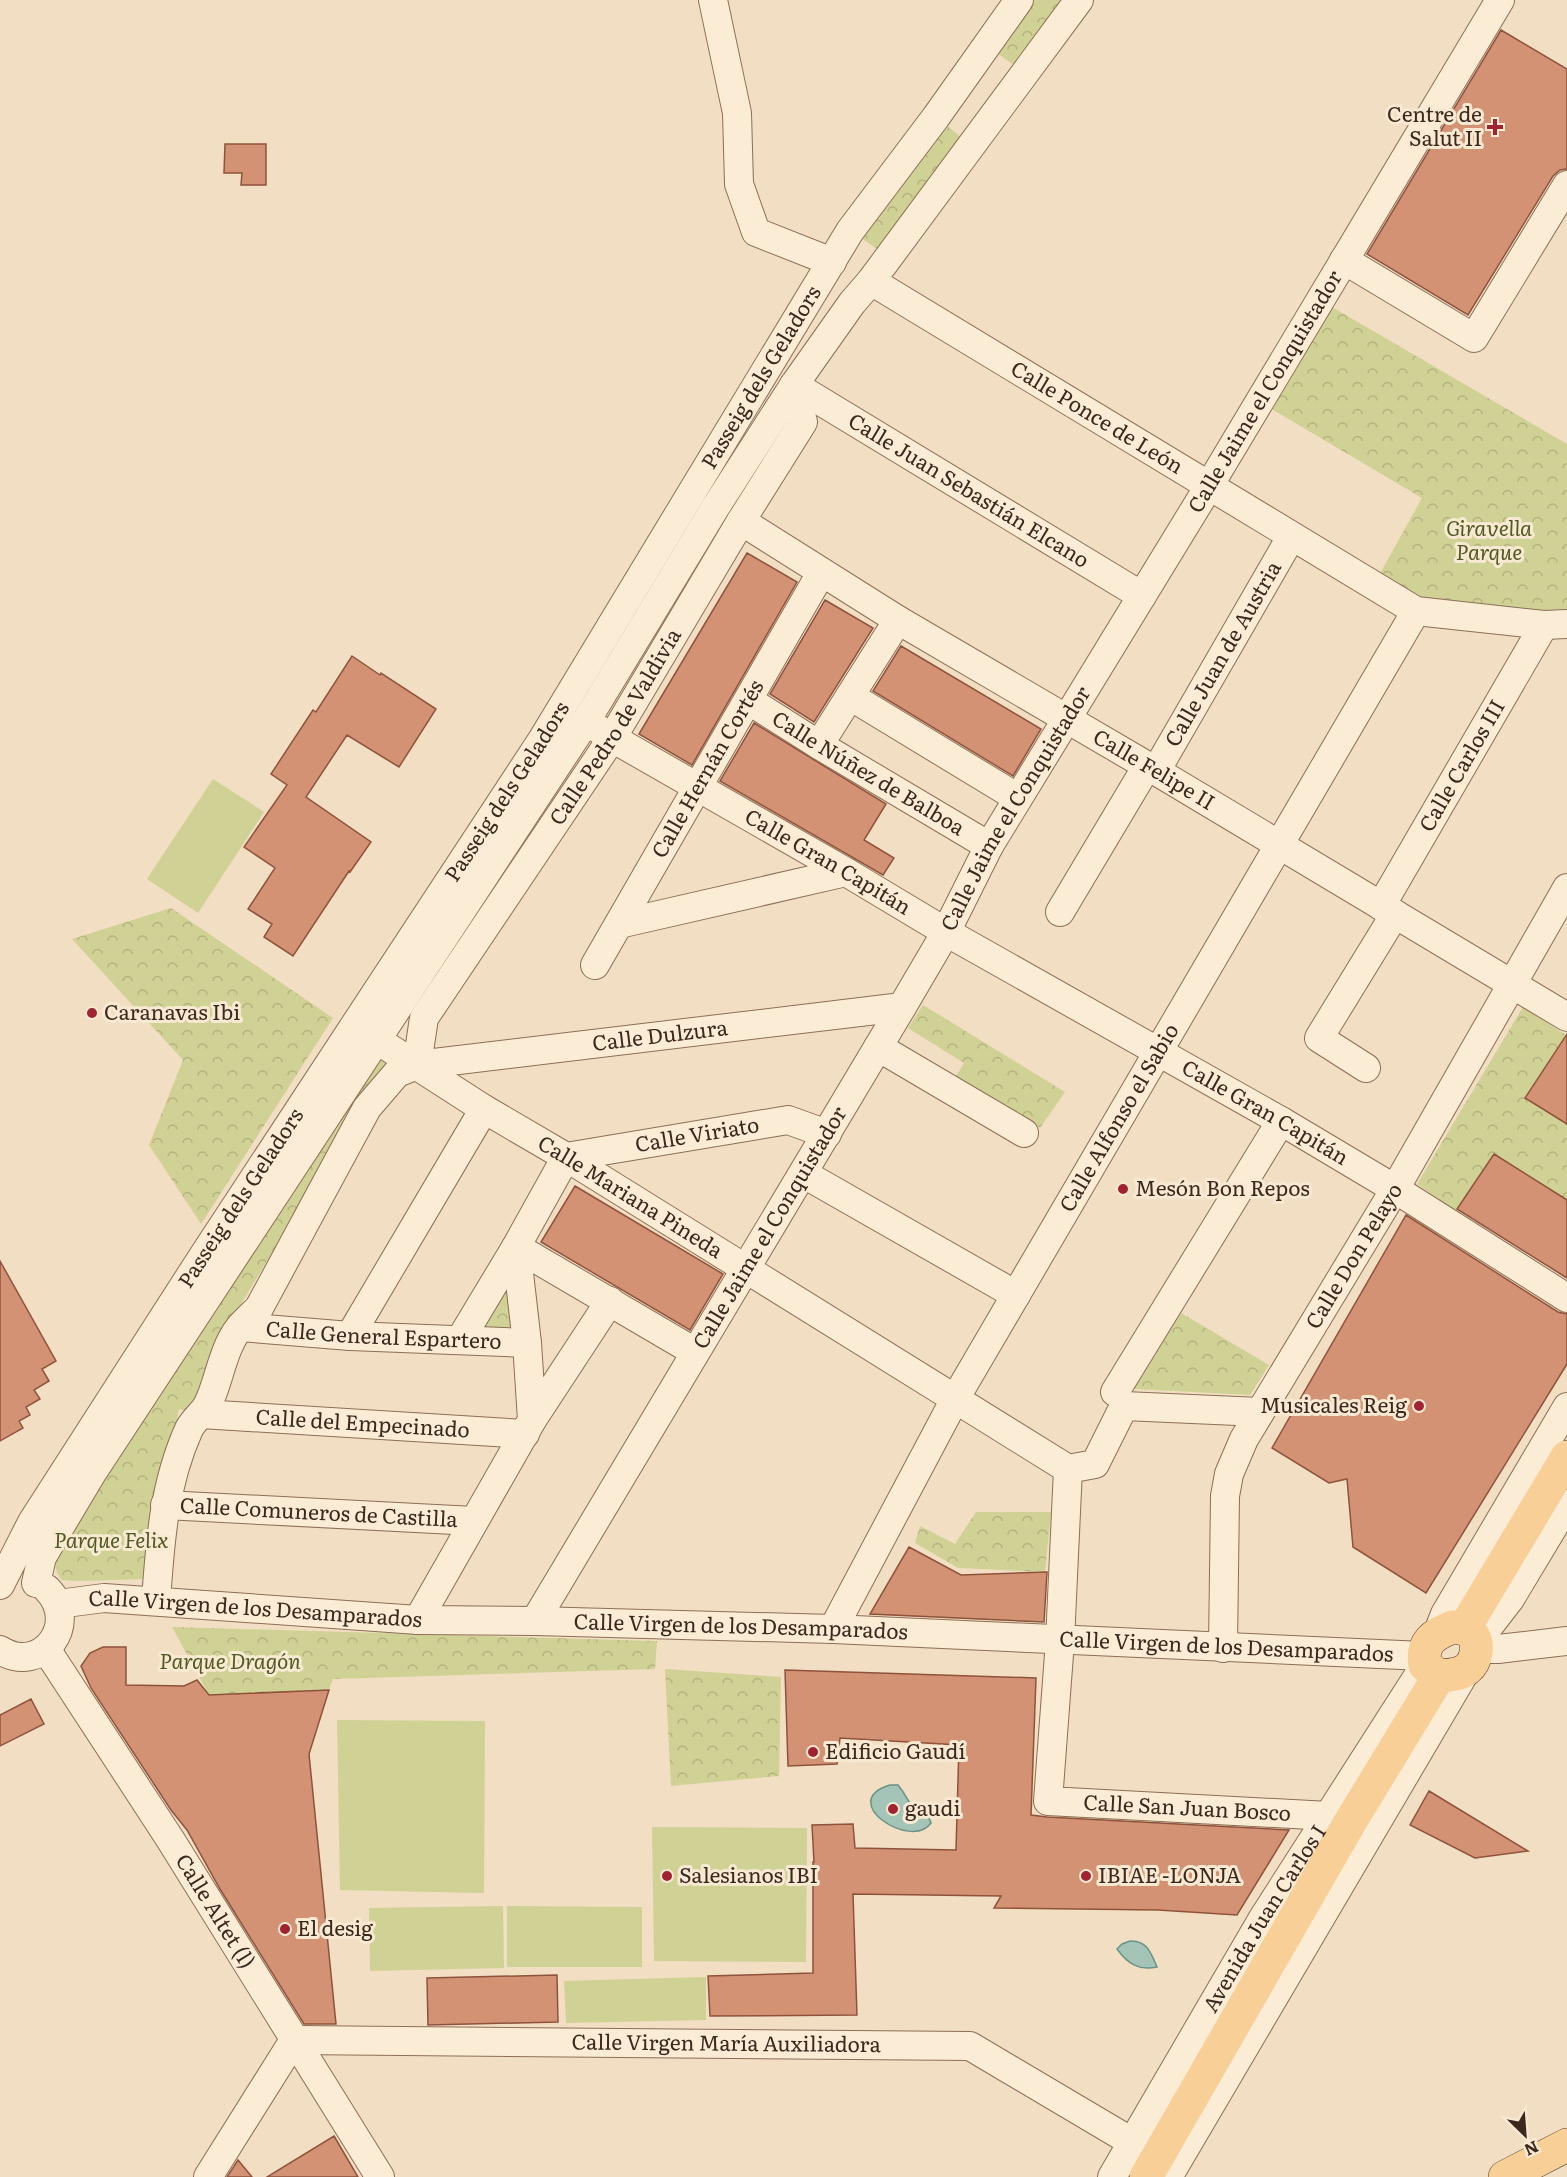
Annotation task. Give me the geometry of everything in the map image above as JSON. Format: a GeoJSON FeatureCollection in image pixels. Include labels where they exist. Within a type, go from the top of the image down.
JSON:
{"type":"FeatureCollection","features":[{"type":"Feature","properties":{"kind":"main road","name":"Avenida Juan Carlos I"},"geometry":{"type":"LineString","coordinates":[[1146,2177],[1339,1820],[1451,1652],[1567,1457]]}},
{"type":"Feature","properties":{"kind":"main road"},"geometry":{"type":"LineString","coordinates":[[1505,2177],[1567,2145]]}},
{"type":"Feature","properties":{"kind":"street"},"geometry":{"type":"LineString","coordinates":[[713,0],[737,113],[739,184],[756,232],[832,262],[847,252],[859,253],[868,261],[871,281]]}},
{"type":"Feature","properties":{"kind":"street","name":"Passeig dels Geladors"},"geometry":{"type":"LineString","coordinates":[[0,1586],[32,1522],[209,1246],[542,740],[850,231],[1019,0]]}},
{"type":"Feature","properties":{"kind":"street"},"geometry":{"type":"LineString","coordinates":[[36,1583],[42,1557],[92,1473],[586,721],[715,508],[794,385],[852,303],[871,281],[1079,0]]}},
{"type":"Feature","properties":{"kind":"street","name":"Calle Jaime el Conquistador"},"geometry":{"type":"LineString","coordinates":[[535,1621],[804,1174],[946,932],[988,846],[1209,486],[1500,0]]}},
{"type":"Feature","properties":{"kind":"street"},"geometry":{"type":"LineString","coordinates":[[964,78],[984,71],[996,74],[1003,84],[1003,103]]}},
{"type":"Feature","properties":{"kind":"street"},"geometry":{"type":"LineString","coordinates":[[1344,260],[1474,338],[1567,185]]}},
{"type":"Feature","properties":{"kind":"street","name":"Calle Ponce de León"},"geometry":{"type":"LineString","coordinates":[[871,281],[1416,611]]}},
{"type":"Feature","properties":{"kind":"street","name":"Calle Pedro de Valdivia"},"geometry":{"type":"LineString","coordinates":[[417,1065],[424,1018],[612,738],[741,521],[803,422],[794,385]]}},
{"type":"Feature","properties":{"kind":"street","name":"Calle Juan Sebastián Elcano"},"geometry":{"type":"LineString","coordinates":[[794,385],[1142,596]]}},
{"type":"Feature","properties":{"kind":"street","name":"Calle Felipe II"},"geometry":{"type":"LineString","coordinates":[[741,521],[898,620],[1567,1017]]}},
{"type":"Feature","properties":{"kind":"street","name":"Calle Juan de Austria"},"geometry":{"type":"LineString","coordinates":[[1060,912],[1152,769],[1291,537]]}},
{"type":"Feature","properties":{"kind":"street","name":"Calle Hernán Cortés"},"geometry":{"type":"LineString","coordinates":[[595,965],[821,573]]}},
{"type":"Feature","properties":{"kind":"street"},"geometry":{"type":"LineString","coordinates":[[1416,611],[1556,625]]}},
{"type":"Feature","properties":{"kind":"street","name":"Calle Alfonso el Sabio"},"geometry":{"type":"LineString","coordinates":[[833,1629],[955,1399],[1416,611]]}},
{"type":"Feature","properties":{"kind":"street"},"geometry":{"type":"LineString","coordinates":[[819,745],[898,620]]}},
{"type":"Feature","properties":{"kind":"street","name":"Calle Carlos III"},"geometry":{"type":"LineString","coordinates":[[1366,1068],[1319,1038],[1388,910],[1556,625]]}},
{"type":"Feature","properties":{"kind":"street"},"geometry":{"type":"LineString","coordinates":[[850,696],[1018,798]]}},
{"type":"Feature","properties":{"kind":"street","name":"Calle Núñez de Balboa"},"geometry":{"type":"LineString","coordinates":[[748,700],[988,846]]}},
{"type":"Feature","properties":{"kind":"street","name":"Calle Gran Capitán"},"geometry":{"type":"LineString","coordinates":[[586,721],[946,932],[1159,1051],[1395,1188],[1567,1298]]}},
{"type":"Feature","properties":{"kind":"street"},"geometry":{"type":"LineString","coordinates":[[619,924],[846,872]]}},
{"type":"Feature","properties":{"kind":"street","name":"Calle Don Pelayo"},"geometry":{"type":"LineString","coordinates":[[1224,1648],[1225,1496],[1234,1459],[1395,1188],[1567,888]]}},
{"type":"Feature","properties":{"kind":"street","name":"Calle Dulzura"},"geometry":{"type":"LineString","coordinates":[[417,1065],[902,1007]]}},
{"type":"Feature","properties":{"kind":"street","name":"Calle Mariana Pineda"},"geometry":{"type":"LineString","coordinates":[[377,1040],[484,1110],[566,1157],[1068,1468]]}},
{"type":"Feature","properties":{"kind":"street"},"geometry":{"type":"LineString","coordinates":[[878,1047],[1024,1132]]}},
{"type":"Feature","properties":{"kind":"street"},"geometry":{"type":"LineString","coordinates":[[156,1601],[160,1533],[165,1505],[182,1444],[193,1421],[209,1403],[231,1341],[240,1327],[259,1308],[367,1108],[397,1073],[417,1065]]}},
{"type":"Feature","properties":{"kind":"street"},"geometry":{"type":"LineString","coordinates":[[350,1336],[484,1110]]}},
{"type":"Feature","properties":{"kind":"street","name":"Calle Viriato"},"geometry":{"type":"LineString","coordinates":[[566,1157],[788,1120],[827,1134]]}},
{"type":"Feature","properties":{"kind":"street"},"geometry":{"type":"LineString","coordinates":[[1267,1402],[1250,1395],[1115,1392],[1281,1121]]}},
{"type":"Feature","properties":{"kind":"street"},"geometry":{"type":"LineString","coordinates":[[460,1340],[516,1247],[566,1157]]}},
{"type":"Feature","properties":{"kind":"street"},"geometry":{"type":"LineString","coordinates":[[804,1174],[1016,1295]]}},
{"type":"Feature","properties":{"kind":"street"},"geometry":{"type":"LineString","coordinates":[[516,1247],[610,1300],[695,1352]]}},
{"type":"Feature","properties":{"kind":"street"},"geometry":{"type":"LineString","coordinates":[[516,1247],[527,1343],[528,1427]]}},
{"type":"Feature","properties":{"kind":"street"},"geometry":{"type":"LineString","coordinates":[[418,1620],[528,1427],[610,1300]]}},
{"type":"Feature","properties":{"kind":"street","name":"Calle General Espartero"},"geometry":{"type":"LineString","coordinates":[[240,1327],[350,1336],[527,1343]]}},
{"type":"Feature","properties":{"kind":"street"},"geometry":{"type":"LineString","coordinates":[[1060,1641],[1068,1468],[1095,1464],[1124,1406],[1267,1402]]}},
{"type":"Feature","properties":{"kind":"street","name":"Avenida Juan Carlos I"},"geometry":{"type":"LineString","coordinates":[[1451,1652],[1445,1614],[1567,1407]]}},
{"type":"Feature","properties":{"kind":"street","name":"Calle del Empecinado"},"geometry":{"type":"LineString","coordinates":[[201,1414],[528,1427]]}},
{"type":"Feature","properties":{"kind":"street","name":"Avenida Juan Carlos I"},"geometry":{"type":"LineString","coordinates":[[1168,2177],[1451,1652],[1510,1599],[1567,1504]]}},
{"type":"Feature","properties":{"kind":"street","name":"Calle Comuneros de Castilla"},"geometry":{"type":"LineString","coordinates":[[165,1505],[474,1521]]}},
{"type":"Feature","properties":{"kind":"street"},"geometry":{"type":"LineString","coordinates":[[0,1586],[23,1580],[45,1588],[58,1604],[60,1624],[53,1641],[46,1648],[27,1657],[2,1654]]}},
{"type":"Feature","properties":{"kind":"street","name":"Calle Virgen de los Desamparados"},"geometry":{"type":"LineString","coordinates":[[58,1604],[104,1598],[418,1620],[833,1629],[1224,1648],[1451,1652],[1567,1641]]}},
{"type":"Feature","properties":{"kind":"street","name":"Calle San Juan Bosco"},"geometry":{"type":"LineString","coordinates":[[1060,1641],[1048,1801],[1339,1820]]}},
{"type":"Feature","properties":{"kind":"street","name":"Calle Altet (l)"},"geometry":{"type":"LineString","coordinates":[[46,1648],[170,1839],[380,2177]]}},
{"type":"Feature","properties":{"kind":"street","name":"Avenida Juan Carlos I"},"geometry":{"type":"LineString","coordinates":[[1112,2177],[1263,1918],[1339,1820]]}},
{"type":"Feature","properties":{"kind":"street"},"geometry":{"type":"LineString","coordinates":[[208,2177],[294,2040]]}},
{"type":"Feature","properties":{"kind":"street","name":"Calle Virgen María Auxiliadora"},"geometry":{"type":"LineString","coordinates":[[294,2040],[970,2046],[1132,2142]]}},
{"type":"Feature","properties":{"kind":"green space"},"geometry":{"type":"Polygon","coordinates":[[[1019,0],[1079,0],[1025,73],[987,46],[1019,0]]]}},
{"type":"Feature","properties":{"kind":"green space"},"geometry":{"type":"Polygon","coordinates":[[[936,117],[971,145],[888,256],[850,231],[936,117]]]}},
{"type":"Feature","properties":{"kind":"green space","name":"Giravella Parque"},"geometry":{"type":"Polygon","coordinates":[[[1320,300],[1567,444],[1567,624],[1416,611],[1373,586],[1422,498],[1260,402],[1320,300]]]}},
{"type":"Feature","properties":{"kind":"green space"},"geometry":{"type":"Polygon","coordinates":[[[213,779],[264,812],[198,913],[147,879],[213,779]]]}},
{"type":"Feature","properties":{"kind":"green space"},"geometry":{"type":"Polygon","coordinates":[[[171,908],[333,1018],[201,1224],[149,1145],[183,1060],[72,939],[171,908]]]}},
{"type":"Feature","properties":{"kind":"green space"},"geometry":{"type":"Polygon","coordinates":[[[923,1005],[1065,1092],[1040,1128],[955,1078],[964,1063],[908,1028],[923,1005]]]}},
{"type":"Feature","properties":{"kind":"green space"},"geometry":{"type":"Polygon","coordinates":[[[1523,1007],[1566,1035],[1525,1098],[1567,1124],[1567,1200],[1494,1154],[1456,1211],[1417,1184],[1523,1007]]]}},
{"type":"Feature","properties":{"kind":"green space","name":"Parque Felix"},"geometry":{"type":"Polygon","coordinates":[[[381,1051],[390,1057],[223,1334],[200,1402],[188,1411],[179,1409],[148,1579],[62,1580],[55,1563],[60,1545],[381,1051]]]}},
{"type":"Feature","properties":{"kind":"green space"},"geometry":{"type":"Polygon","coordinates":[[[507,1274],[515,1328],[478,1327],[507,1274]]]}},
{"type":"Feature","properties":{"kind":"green space"},"geometry":{"type":"Polygon","coordinates":[[[1181,1313],[1269,1365],[1250,1395],[1134,1389],[1181,1313]]]}},
{"type":"Feature","properties":{"kind":"green space"},"geometry":{"type":"Polygon","coordinates":[[[976,1512],[1051,1512],[1045,1572],[958,1568],[915,1543],[920,1526],[955,1544],[976,1512]]]}},
{"type":"Feature","properties":{"kind":"green space","name":"Parque Dragón"},"geometry":{"type":"Polygon","coordinates":[[[172,1627],[657,1641],[655,1669],[333,1679],[329,1690],[209,1695],[172,1627]]]}},
{"type":"Feature","properties":{"kind":"green space"},"geometry":{"type":"Polygon","coordinates":[[[665,1669],[781,1677],[779,1776],[671,1786],[665,1669]]]}},
{"type":"Feature","properties":{"kind":"green space"},"geometry":{"type":"Polygon","coordinates":[[[337,1720],[485,1721],[484,1893],[340,1890],[337,1720]]]}},
{"type":"Feature","properties":{"kind":"green space"},"geometry":{"type":"Polygon","coordinates":[[[652,1827],[807,1828],[806,1962],[654,1961],[652,1827]]]}},
{"type":"Feature","properties":{"kind":"green space"},"geometry":{"type":"Polygon","coordinates":[[[503,1906],[504,1968],[370,1971],[369,1908],[503,1906]]]}},
{"type":"Feature","properties":{"kind":"green space"},"geometry":{"type":"Polygon","coordinates":[[[507,1906],[642,1907],[642,1967],[507,1967],[507,1906]]]}},
{"type":"Feature","properties":{"kind":"green space"},"geometry":{"type":"Polygon","coordinates":[[[706,1977],[706,2020],[566,2023],[564,1981],[706,1977]]]}},
{"type":"Feature","properties":{"kind":"shaded area","name":"gaudi"},"geometry":{"type":"Polygon","coordinates":[[[890,1785],[898,1785],[912,1806],[927,1813],[931,1823],[921,1830],[909,1831],[895,1828],[883,1820],[874,1811],[871,1802],[875,1792],[890,1785]]]}},
{"type":"Feature","properties":{"kind":"shaded area"},"geometry":{"type":"Polygon","coordinates":[[[1130,1941],[1144,1945],[1157,1967],[1139,1967],[1125,1959],[1117,1949],[1130,1941]]]}},
{"type":"Feature","properties":{"kind":"building","name":"Centre de Salut II"},"geometry":{"type":"Polygon","coordinates":[[[1501,30],[1567,69],[1567,169],[1560,170],[1553,176],[1468,315],[1367,254],[1501,30]]]}},
{"type":"Feature","properties":{"kind":"building"},"geometry":{"type":"Polygon","coordinates":[[[225,144],[266,144],[266,185],[241,185],[242,173],[224,173],[225,144]]]}},
{"type":"Feature","properties":{"kind":"building"},"geometry":{"type":"Polygon","coordinates":[[[747,553],[797,582],[692,765],[639,734],[747,553]]]}},
{"type":"Feature","properties":{"kind":"building"},"geometry":{"type":"Polygon","coordinates":[[[825,600],[873,628],[814,722],[770,694],[825,600]]]}},
{"type":"Feature","properties":{"kind":"building"},"geometry":{"type":"Polygon","coordinates":[[[901,646],[1041,729],[1013,776],[873,691],[901,646]]]}},
{"type":"Feature","properties":{"kind":"building"},"geometry":{"type":"Polygon","coordinates":[[[352,656],[436,709],[399,767],[347,735],[306,797],[371,842],[293,956],[264,937],[272,924],[248,909],[275,868],[244,847],[287,785],[271,774],[313,710],[316,712],[352,656]]]}},
{"type":"Feature","properties":{"kind":"building"},"geometry":{"type":"Polygon","coordinates":[[[754,723],[886,804],[864,840],[894,858],[883,875],[720,781],[754,723]]]}},
{"type":"Feature","properties":{"kind":"building"},"geometry":{"type":"Polygon","coordinates":[[[1567,1034],[1567,1124],[1525,1098],[1567,1034]]]}},
{"type":"Feature","properties":{"kind":"building"},"geometry":{"type":"Polygon","coordinates":[[[1494,1154],[1567,1200],[1567,1278],[1457,1209],[1494,1154]]]}},
{"type":"Feature","properties":{"kind":"building"},"geometry":{"type":"Polygon","coordinates":[[[575,1186],[723,1274],[690,1330],[541,1242],[575,1186]]]}},
{"type":"Feature","properties":{"kind":"building","name":"Musicales Reig"},"geometry":{"type":"Polygon","coordinates":[[[1406,1215],[1558,1312],[1567,1314],[1567,1364],[1426,1593],[1353,1547],[1347,1479],[1329,1483],[1272,1448],[1406,1215]]]}},
{"type":"Feature","properties":{"kind":"building"},"geometry":{"type":"Polygon","coordinates":[[[0,1261],[56,1361],[42,1369],[49,1381],[34,1390],[40,1399],[26,1407],[30,1415],[19,1421],[23,1428],[0,1441],[0,1261]]]}},
{"type":"Feature","properties":{"kind":"building"},"geometry":{"type":"Polygon","coordinates":[[[909,1547],[961,1575],[1047,1572],[1044,1622],[870,1614],[909,1547]]]}},
{"type":"Feature","properties":{"kind":"building","name":"El desig"},"geometry":{"type":"Polygon","coordinates":[[[103,1647],[126,1647],[126,1685],[184,1686],[197,1680],[209,1695],[329,1690],[309,1754],[336,2024],[304,2024],[220,1889],[187,1830],[171,1810],[91,1688],[81,1666],[90,1653],[103,1647]]]}},
{"type":"Feature","properties":{"kind":"building"},"geometry":{"type":"Polygon","coordinates":[[[785,1670],[1036,1678],[1031,1815],[1289,1830],[1237,1915],[1158,1910],[994,1908],[1001,1896],[853,1894],[857,2015],[710,2016],[708,1976],[813,1973],[812,1825],[853,1824],[855,1848],[956,1850],[959,1745],[840,1738],[837,1764],[788,1766],[785,1670]]]}},
{"type":"Feature","properties":{"kind":"building"},"geometry":{"type":"Polygon","coordinates":[[[31,1699],[44,1724],[0,1746],[0,1715],[31,1699]]]}},
{"type":"Feature","properties":{"kind":"building"},"geometry":{"type":"Polygon","coordinates":[[[1429,1791],[1528,1851],[1475,1858],[1410,1825],[1429,1791]]]}},
{"type":"Feature","properties":{"kind":"building"},"geometry":{"type":"Polygon","coordinates":[[[557,1975],[558,2022],[428,2025],[427,1978],[557,1975]]]}},
{"type":"Feature","properties":{"kind":"building"},"geometry":{"type":"Polygon","coordinates":[[[334,2136],[358,2177],[267,2177],[334,2136]]]}},
{"type":"Feature","properties":{"kind":"building"},"geometry":{"type":"Polygon","coordinates":[[[238,2160],[252,2177],[227,2177],[238,2160]]]}},
{"type":"Feature","properties":{"kind":"place","name":"Centre de Salut II"},"geometry":{"type":"Point","coordinates":[1495,127]}},
{"type":"Feature","properties":{"kind":"place","name":"Caranavas Ibi"},"geometry":{"type":"Point","coordinates":[92,1013]}},
{"type":"Feature","properties":{"kind":"place","name":"Mesón Bon Repos"},"geometry":{"type":"Point","coordinates":[1123,1189]}},
{"type":"Feature","properties":{"kind":"place","name":"Musicales Reig"},"geometry":{"type":"Point","coordinates":[1419,1406]}},
{"type":"Feature","properties":{"kind":"place","name":"Edificio Gaudí"},"geometry":{"type":"Point","coordinates":[813,1752]}},
{"type":"Feature","properties":{"kind":"place","name":"gaudi"},"geometry":{"type":"Point","coordinates":[893,1809]}},
{"type":"Feature","properties":{"kind":"place","name":"Salesianos IBI"},"geometry":{"type":"Point","coordinates":[667,1876]}},
{"type":"Feature","properties":{"kind":"place","name":"IBIAE -LONJA"},"geometry":{"type":"Point","coordinates":[1086,1876]}},
{"type":"Feature","properties":{"kind":"place","name":"El desig"},"geometry":{"type":"Point","coordinates":[285,1929]}}]}
